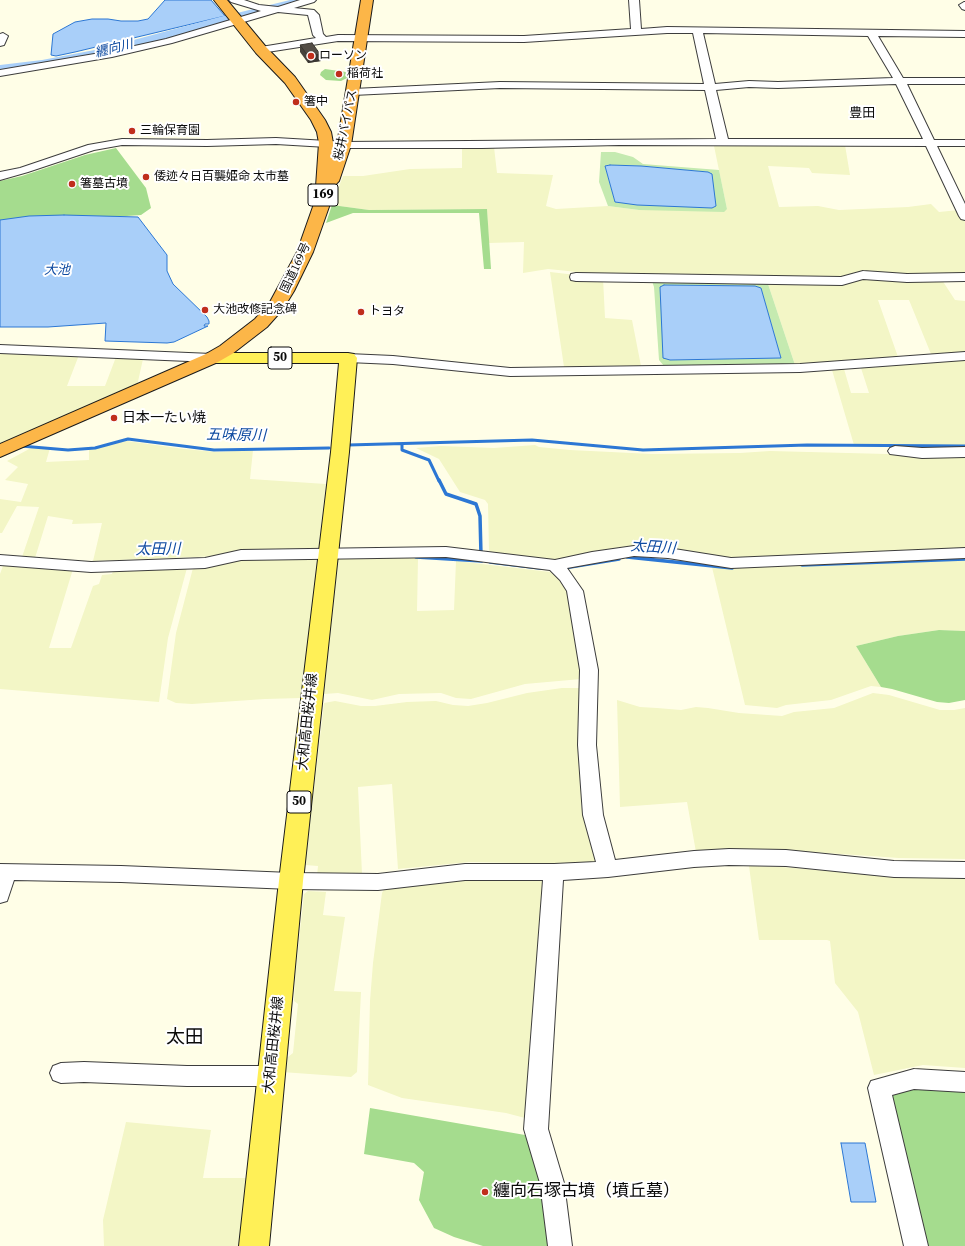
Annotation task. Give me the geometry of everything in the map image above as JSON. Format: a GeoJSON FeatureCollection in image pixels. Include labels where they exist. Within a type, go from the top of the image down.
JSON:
{"type":"FeatureCollection","features":[{"type":"Feature","properties":{"kind":"highway","name":"国道169号"},"geometry":{"type":"LineString","coordinates":[[0,451],[177,366],[212,358],[246,336],[261,323],[277,305],[286,291],[305,252],[323,201],[326,144],[324,132],[314,114],[290,80],[261,50],[220,0]]}},
{"type":"Feature","properties":{"kind":"highway","name":"桜井バイパス"},"geometry":{"type":"LineString","coordinates":[[323,201],[344,144],[354,92],[367,0]]}},
{"type":"Feature","properties":{"kind":"main road","name":"50"},"geometry":{"type":"LineString","coordinates":[[212,358],[348,358]]}},
{"type":"Feature","properties":{"kind":"main road","name":"大和高田桜井線"},"geometry":{"type":"LineString","coordinates":[[254,1246],[290,881],[340,452],[348,358]]}},
{"type":"Feature","properties":{"kind":"street"},"geometry":{"type":"LineString","coordinates":[[234,0],[258,8],[313,13],[318,35],[322,39]]}},
{"type":"Feature","properties":{"kind":"street"},"geometry":{"type":"LineString","coordinates":[[0,73],[112,54],[311,0]]}},
{"type":"Feature","properties":{"kind":"street"},"geometry":{"type":"LineString","coordinates":[[634,0],[636,31]]}},
{"type":"Feature","properties":{"kind":"street"},"geometry":{"type":"LineString","coordinates":[[261,50],[322,39],[524,39],[636,31],[965,34]]}},
{"type":"Feature","properties":{"kind":"street"},"geometry":{"type":"LineString","coordinates":[[697,31],[723,143]]}},
{"type":"Feature","properties":{"kind":"street"},"geometry":{"type":"LineString","coordinates":[[872,34],[900,81],[965,216]]}},
{"type":"Feature","properties":{"kind":"street"},"geometry":{"type":"LineString","coordinates":[[0,66],[48,60]]}},
{"type":"Feature","properties":{"kind":"street"},"geometry":{"type":"LineString","coordinates":[[354,92],[500,85],[727,87],[749,84],[962,81],[965,95]]}},
{"type":"Feature","properties":{"kind":"street"},"geometry":{"type":"LineString","coordinates":[[0,176],[24,170],[92,147],[115,142],[206,143],[276,140],[326,144],[965,143]]}},
{"type":"Feature","properties":{"kind":"street"},"geometry":{"type":"LineString","coordinates":[[576,277],[842,281],[863,276],[907,278],[965,277]]}},
{"type":"Feature","properties":{"kind":"street"},"geometry":{"type":"LineString","coordinates":[[0,349],[177,366]]}},
{"type":"Feature","properties":{"kind":"street"},"geometry":{"type":"LineString","coordinates":[[348,358],[393,360],[510,372],[800,368],[965,356]]}},
{"type":"Feature","properties":{"kind":"street"},"geometry":{"type":"LineString","coordinates":[[895,451],[922,453],[965,452]]}},
{"type":"Feature","properties":{"kind":"street"},"geometry":{"type":"LineString","coordinates":[[0,560],[91,567],[205,563],[241,555],[446,552],[555,565],[600,555],[634,551],[668,553],[730,563],[965,553]]}},
{"type":"Feature","properties":{"kind":"street"},"geometry":{"type":"LineString","coordinates":[[555,565],[566,576],[575,591],[577,598],[589,670],[587,745],[593,815],[608,869]]}},
{"type":"Feature","properties":{"kind":"street"},"geometry":{"type":"LineString","coordinates":[[0,895],[3,872],[122,874],[290,881],[387,881],[465,872],[554,872],[608,869],[694,859],[729,857],[786,858],[894,869],[965,870]]}},
{"type":"Feature","properties":{"kind":"street"},"geometry":{"type":"LineString","coordinates":[[554,872],[536,1129],[552,1183],[560,1246]]}},
{"type":"Feature","properties":{"kind":"street"},"geometry":{"type":"LineString","coordinates":[[61,1074],[84,1072],[187,1076],[271,1076]]}},
{"type":"Feature","properties":{"kind":"street"},"geometry":{"type":"LineString","coordinates":[[916,1246],[879,1088],[914,1080],[965,1082]]}},
{"type":"Feature","properties":{"kind":"green space"},"geometry":{"type":"Polygon","coordinates":[[[325,69],[346,72],[348,73],[347,78],[341,81],[326,80],[320,75],[325,69]]]}},
{"type":"Feature","properties":{"kind":"green space"},"geometry":{"type":"Polygon","coordinates":[[[845,145],[850,175],[812,173],[809,168],[768,166],[779,207],[818,206],[839,210],[908,207],[931,204],[939,212],[959,210],[965,222],[965,276],[869,275],[839,280],[627,277],[548,269],[523,273],[524,242],[489,243],[487,209],[369,210],[332,205],[343,176],[363,176],[410,169],[462,168],[462,148],[494,147],[497,173],[553,175],[546,206],[556,209],[608,206],[639,210],[727,209],[714,146],[845,145]]]}},
{"type":"Feature","properties":{"kind":"green space","name":"箸墓古墳"},"geometry":{"type":"Polygon","coordinates":[[[116,148],[146,188],[151,208],[141,215],[0,225],[0,181],[22,176],[85,155],[116,148]]]}},
{"type":"Feature","properties":{"kind":"green space"},"geometry":{"type":"Polygon","coordinates":[[[601,152],[615,152],[633,157],[643,164],[719,170],[727,209],[724,212],[639,210],[608,206],[599,182],[601,152]],[[605,166],[615,202],[712,208],[716,206],[708,172],[641,166],[605,166]]]}},
{"type":"Feature","properties":{"kind":"green space"},"geometry":{"type":"Polygon","coordinates":[[[332,205],[369,210],[487,209],[491,269],[484,269],[479,213],[353,213],[326,223],[332,205]]]}},
{"type":"Feature","properties":{"kind":"green space"},"geometry":{"type":"Polygon","coordinates":[[[550,272],[603,278],[605,318],[632,320],[641,366],[564,367],[550,272]]]}},
{"type":"Feature","properties":{"kind":"green space"},"geometry":{"type":"Polygon","coordinates":[[[867,278],[942,280],[955,300],[965,301],[965,352],[931,354],[909,300],[878,300],[898,357],[795,365],[768,284],[842,284],[867,278]]]}},
{"type":"Feature","properties":{"kind":"green space"},"geometry":{"type":"Polygon","coordinates":[[[652,281],[768,284],[795,365],[732,364],[664,366],[659,360],[654,287],[652,281]],[[664,285],[670,360],[781,358],[761,288],[755,286],[664,285]]]}},
{"type":"Feature","properties":{"kind":"green space"},"geometry":{"type":"Polygon","coordinates":[[[0,351],[79,355],[67,386],[105,386],[116,357],[143,359],[137,386],[8,442],[0,443],[0,351]]]}},
{"type":"Feature","properties":{"kind":"green space"},"geometry":{"type":"Polygon","coordinates":[[[965,360],[965,448],[854,445],[832,370],[844,369],[851,393],[869,393],[861,368],[965,360]]]}},
{"type":"Feature","properties":{"kind":"green space"},"geometry":{"type":"Polygon","coordinates":[[[127,441],[217,452],[253,450],[250,479],[326,484],[318,552],[93,561],[102,523],[72,524],[73,520],[48,516],[35,558],[22,557],[39,507],[17,506],[2,533],[0,533],[0,499],[21,502],[28,484],[5,480],[18,467],[7,461],[31,448],[50,448],[46,462],[89,460],[89,449],[127,441]]]}},
{"type":"Feature","properties":{"kind":"green space"},"geometry":{"type":"Polygon","coordinates":[[[535,445],[539,447],[570,450],[652,454],[740,453],[770,451],[965,456],[965,549],[934,549],[742,560],[659,549],[548,562],[493,556],[489,550],[488,504],[485,500],[460,492],[439,459],[416,448],[441,446],[494,448],[535,445]]]}},
{"type":"Feature","properties":{"kind":"green space"},"geometry":{"type":"Polygon","coordinates":[[[965,556],[965,631],[939,630],[898,636],[856,646],[881,687],[871,686],[831,700],[786,705],[777,708],[745,705],[711,563],[965,556]]]}},
{"type":"Feature","properties":{"kind":"green space"},"geometry":{"type":"Polygon","coordinates":[[[418,558],[417,611],[454,610],[456,561],[550,572],[558,578],[570,594],[572,604],[570,608],[581,679],[525,684],[471,699],[456,698],[441,693],[399,694],[372,700],[338,693],[324,694],[338,559],[418,558]]]}},
{"type":"Feature","properties":{"kind":"green space"},"geometry":{"type":"Polygon","coordinates":[[[245,559],[318,559],[301,698],[192,704],[176,703],[167,699],[176,633],[193,568],[245,559]]]}},
{"type":"Feature","properties":{"kind":"green space"},"geometry":{"type":"Polygon","coordinates":[[[4,563],[73,569],[49,648],[71,648],[93,586],[99,584],[102,575],[112,574],[114,568],[187,568],[168,638],[159,702],[0,689],[0,574],[4,563]]]}},
{"type":"Feature","properties":{"kind":"green space"},"geometry":{"type":"Polygon","coordinates":[[[939,630],[965,631],[965,700],[949,703],[937,702],[881,687],[856,646],[898,636],[939,630]]]}},
{"type":"Feature","properties":{"kind":"green space"},"geometry":{"type":"Polygon","coordinates":[[[562,688],[581,688],[581,805],[586,829],[597,862],[565,864],[469,862],[398,869],[392,784],[358,787],[362,874],[317,876],[318,866],[305,865],[324,703],[335,701],[361,706],[375,706],[407,702],[436,701],[453,705],[468,706],[527,693],[562,688]]]}},
{"type":"Feature","properties":{"kind":"green space"},"geometry":{"type":"Polygon","coordinates":[[[873,693],[889,695],[940,710],[965,708],[965,859],[899,858],[769,849],[696,852],[687,802],[620,807],[617,700],[640,707],[681,710],[696,707],[739,713],[782,716],[794,712],[834,708],[873,693]]]}},
{"type":"Feature","properties":{"kind":"green space"},"geometry":{"type":"Polygon","coordinates":[[[749,866],[781,867],[890,876],[965,876],[965,1068],[923,1065],[874,1075],[858,1012],[835,983],[830,941],[759,940],[749,866]]]}},
{"type":"Feature","properties":{"kind":"green space"},"geometry":{"type":"Polygon","coordinates":[[[544,878],[525,1118],[506,1113],[402,1098],[368,1085],[370,1001],[373,963],[382,893],[384,889],[387,887],[414,884],[544,878]]]}},
{"type":"Feature","properties":{"kind":"green space"},"geometry":{"type":"Polygon","coordinates":[[[308,891],[326,892],[323,915],[345,917],[334,991],[361,992],[357,1072],[351,1077],[282,1072],[284,1060],[293,1053],[298,1004],[294,1001],[295,977],[304,894],[308,891]]]}},
{"type":"Feature","properties":{"kind":"green space"},"geometry":{"type":"Polygon","coordinates":[[[934,1086],[965,1088],[965,1246],[927,1246],[888,1094],[934,1086]]]}},
{"type":"Feature","properties":{"kind":"green space"},"geometry":{"type":"Polygon","coordinates":[[[370,1108],[525,1135],[542,1182],[549,1246],[483,1246],[454,1237],[434,1228],[419,1200],[424,1172],[414,1163],[364,1154],[370,1108]]]}},
{"type":"Feature","properties":{"kind":"green space"},"geometry":{"type":"Polygon","coordinates":[[[126,1122],[211,1130],[203,1178],[247,1178],[239,1246],[104,1246],[103,1220],[126,1122]]]}},
{"type":"Feature","properties":{"kind":"water"},"geometry":{"type":"Polygon","coordinates":[[[165,0],[211,0],[225,16],[75,52],[56,56],[51,55],[53,34],[75,22],[92,19],[138,21],[148,19],[165,0]]]}},
{"type":"Feature","properties":{"kind":"water"},"geometry":{"type":"Polygon","coordinates":[[[605,166],[641,166],[708,172],[712,174],[716,206],[712,208],[637,205],[615,202],[605,166]]]}},
{"type":"Feature","properties":{"kind":"water","name":"大池"},"geometry":{"type":"Polygon","coordinates":[[[64,215],[138,217],[167,255],[167,271],[173,284],[207,317],[209,324],[205,324],[204,326],[208,326],[174,342],[167,343],[105,341],[106,323],[48,327],[0,327],[0,220],[29,216],[64,215]]]}},
{"type":"Feature","properties":{"kind":"water"},"geometry":{"type":"Polygon","coordinates":[[[664,285],[755,286],[761,288],[781,358],[670,360],[663,358],[660,287],[664,285]]]}},
{"type":"Feature","properties":{"kind":"water"},"geometry":{"type":"Polygon","coordinates":[[[841,1143],[865,1143],[876,1202],[851,1202],[841,1143]]]}},
{"type":"Feature","properties":{"kind":"building"},"geometry":{"type":"Polygon","coordinates":[[[312,43],[320,54],[308,56],[300,45],[312,43]]]}},
{"type":"Feature","properties":{"kind":"waterway","name":"纒向川"},"geometry":{"type":"LineString","coordinates":[[241,16],[304,0]]}},
{"type":"Feature","properties":{"kind":"waterway","name":"纒向川"},"geometry":{"type":"LineString","coordinates":[[0,69],[42,64],[101,53],[227,19]]}},
{"type":"Feature","properties":{"kind":"waterway","name":"五味原川"},"geometry":{"type":"LineString","coordinates":[[21,446],[68,450],[95,448],[128,439],[214,450],[329,448]]}},
{"type":"Feature","properties":{"kind":"waterway"},"geometry":{"type":"LineString","coordinates":[[348,445],[532,440],[643,450],[807,445],[965,446]]}},
{"type":"Feature","properties":{"kind":"waterway","name":"五味原川"},"geometry":{"type":"LineString","coordinates":[[402,444],[402,450],[429,460],[439,481]]}},
{"type":"Feature","properties":{"kind":"waterway","name":"五味原川"},"geometry":{"type":"LineString","coordinates":[[439,480],[446,494],[476,504],[480,516],[481,555]]}},
{"type":"Feature","properties":{"kind":"waterway","name":"太田川"},"geometry":{"type":"LineString","coordinates":[[416,557],[482,561]]}},
{"type":"Feature","properties":{"kind":"waterway","name":"太田川"},"geometry":{"type":"LineString","coordinates":[[627,557],[732,568]]}},
{"type":"Feature","properties":{"kind":"waterway","name":"太田川"},"geometry":{"type":"LineString","coordinates":[[564,568],[619,559]]}},
{"type":"Feature","properties":{"kind":"waterway","name":"太田川"},"geometry":{"type":"LineString","coordinates":[[802,565],[965,559]]}},
{"type":"Feature","properties":{"kind":"waterway","name":"太田川"},"geometry":{"type":"LineString","coordinates":[[490,562],[540,568]]}},
{"type":"Feature","properties":{"kind":"place","name":"ローソン"},"geometry":{"type":"Point","coordinates":[311,56]}},
{"type":"Feature","properties":{"kind":"place","name":"稲荷社"},"geometry":{"type":"Point","coordinates":[339,74]}},
{"type":"Feature","properties":{"kind":"place","name":"箸中"},"geometry":{"type":"Point","coordinates":[296,102]}},
{"type":"Feature","properties":{"kind":"place","name":"三輪保育園"},"geometry":{"type":"Point","coordinates":[132,131]}},
{"type":"Feature","properties":{"kind":"place","name":"倭迹々日百襲姫命 太市墓"},"geometry":{"type":"Point","coordinates":[146,177]}},
{"type":"Feature","properties":{"kind":"place","name":"箸墓古墳"},"geometry":{"type":"Point","coordinates":[72,184]}},
{"type":"Feature","properties":{"kind":"place","name":"大池改修記念碑"},"geometry":{"type":"Point","coordinates":[205,310]}},
{"type":"Feature","properties":{"kind":"place","name":"トヨタ"},"geometry":{"type":"Point","coordinates":[361,312]}},
{"type":"Feature","properties":{"kind":"place","name":"日本一たい焼"},"geometry":{"type":"Point","coordinates":[114,418]}},
{"type":"Feature","properties":{"kind":"place","name":"纏向石塚古墳（墳丘墓）"},"geometry":{"type":"Point","coordinates":[485,1192]}},
{"type":"Feature","properties":{"kind":"district","name":"豊田"},"geometry":{"type":"Point","coordinates":[862,114]}},
{"type":"Feature","properties":{"kind":"district","name":"太田"},"geometry":{"type":"Point","coordinates":[185,1038]}}]}
